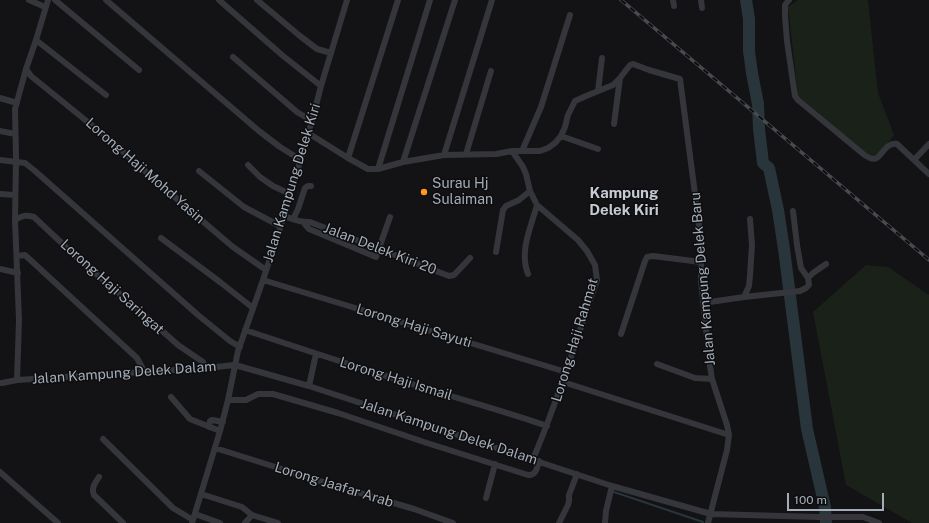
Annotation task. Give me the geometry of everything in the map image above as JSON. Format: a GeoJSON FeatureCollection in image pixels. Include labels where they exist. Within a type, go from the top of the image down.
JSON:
{"type":"FeatureCollection","features":[{"type":"Feature","properties":{"kind":"street"},"geometry":{"type":"LineString","coordinates":[[29,0],[45,7]]}},
{"type":"Feature","properties":{"kind":"street","name":"Jalan Kampung Delek Dalam"},"geometry":{"type":"LineString","coordinates":[[17,380],[19,320],[15,195],[15,109],[48,0]]}},
{"type":"Feature","properties":{"kind":"street"},"geometry":{"type":"LineString","coordinates":[[55,0],[139,70]]}},
{"type":"Feature","properties":{"kind":"street"},"geometry":{"type":"LineString","coordinates":[[106,0],[259,130],[280,147],[301,160]]}},
{"type":"Feature","properties":{"kind":"street"},"geometry":{"type":"LineString","coordinates":[[219,0],[282,55],[321,86]]}},
{"type":"Feature","properties":{"kind":"street"},"geometry":{"type":"LineString","coordinates":[[257,0],[300,36],[320,50],[331,53]]}},
{"type":"Feature","properties":{"kind":"street"},"geometry":{"type":"LineString","coordinates":[[348,158],[398,0]]}},
{"type":"Feature","properties":{"kind":"street"},"geometry":{"type":"LineString","coordinates":[[378,169],[430,0]]}},
{"type":"Feature","properties":{"kind":"street"},"geometry":{"type":"LineString","coordinates":[[403,162],[456,0]]}},
{"type":"Feature","properties":{"kind":"street"},"geometry":{"type":"LineString","coordinates":[[444,155],[492,0]]}},
{"type":"Feature","properties":{"kind":"street"},"geometry":{"type":"LineString","coordinates":[[701,0],[702,8]]}},
{"type":"Feature","properties":{"kind":"street"},"geometry":{"type":"LineString","coordinates":[[789,0],[785,5],[785,16],[795,96],[801,103],[870,158],[877,158],[888,145],[892,143],[897,144],[929,174]]}},
{"type":"Feature","properties":{"kind":"street","name":"Jalan Kampung Delek Kiri"},"geometry":{"type":"LineString","coordinates":[[193,519],[223,422],[235,364],[301,160],[345,1]]}},
{"type":"Feature","properties":{"kind":"street"},"geometry":{"type":"LineString","coordinates":[[522,151],[541,107],[570,15]]}},
{"type":"Feature","properties":{"kind":"street"},"geometry":{"type":"LineString","coordinates":[[36,40],[106,95]]}},
{"type":"Feature","properties":{"kind":"street"},"geometry":{"type":"LineString","coordinates":[[233,57],[292,108],[312,121]]}},
{"type":"Feature","properties":{"kind":"street"},"geometry":{"type":"LineString","coordinates":[[598,92],[602,58]]}},
{"type":"Feature","properties":{"kind":"street","name":"Jalan Kampung Delek Baru"},"geometry":{"type":"LineString","coordinates":[[620,78],[630,65],[633,64],[680,79],[701,240],[701,281],[710,366],[712,379],[727,425],[729,436],[727,450],[708,523]]}},
{"type":"Feature","properties":{"kind":"street","name":"Lorong Haji Mohd Yasin"},"geometry":{"type":"LineString","coordinates":[[26,69],[31,76],[105,136],[193,213],[233,246],[266,270]]}},
{"type":"Feature","properties":{"kind":"street"},"geometry":{"type":"LineString","coordinates":[[466,154],[491,72]]}},
{"type":"Feature","properties":{"kind":"street"},"geometry":{"type":"LineString","coordinates":[[308,133],[368,169],[378,169],[403,162],[444,155],[540,151],[548,148],[560,136],[575,101],[613,85],[620,78]]}},
{"type":"Feature","properties":{"kind":"street"},"geometry":{"type":"LineString","coordinates":[[614,124],[620,78]]}},
{"type":"Feature","properties":{"kind":"street"},"geometry":{"type":"LineString","coordinates":[[0,98],[17,103]]}},
{"type":"Feature","properties":{"kind":"street"},"geometry":{"type":"LineString","coordinates":[[0,132],[15,134]]}},
{"type":"Feature","properties":{"kind":"street"},"geometry":{"type":"LineString","coordinates":[[560,136],[598,149]]}},
{"type":"Feature","properties":{"kind":"street"},"geometry":{"type":"LineString","coordinates":[[914,160],[929,144]]}},
{"type":"Feature","properties":{"kind":"street","name":"Lorong Haji Rahmat"},"geometry":{"type":"LineString","coordinates":[[512,151],[523,167],[530,191],[538,205],[578,240],[587,251],[595,265],[597,280],[547,426],[537,464]]}},
{"type":"Feature","properties":{"kind":"street"},"geometry":{"type":"LineString","coordinates":[[0,160],[25,163],[198,315],[230,341],[240,347]]}},
{"type":"Feature","properties":{"kind":"street"},"geometry":{"type":"LineString","coordinates":[[248,165],[260,177],[273,186],[290,194]]}},
{"type":"Feature","properties":{"kind":"street"},"geometry":{"type":"LineString","coordinates":[[199,171],[244,207],[280,226]]}},
{"type":"Feature","properties":{"kind":"street"},"geometry":{"type":"LineString","coordinates":[[293,219],[305,188],[312,186]]}},
{"type":"Feature","properties":{"kind":"street"},"geometry":{"type":"LineString","coordinates":[[496,252],[503,210],[506,206],[519,200],[530,191]]}},
{"type":"Feature","properties":{"kind":"street"},"geometry":{"type":"LineString","coordinates":[[0,194],[15,195]]}},
{"type":"Feature","properties":{"kind":"street"},"geometry":{"type":"LineString","coordinates":[[528,274],[524,260],[524,249],[538,205]]}},
{"type":"Feature","properties":{"kind":"street"},"geometry":{"type":"LineString","coordinates":[[703,303],[800,290],[809,285],[808,278],[801,268],[793,211]]}},
{"type":"Feature","properties":{"kind":"street","name":"Lorong Haji Saringat"},"geometry":{"type":"LineString","coordinates":[[16,220],[26,215],[34,216],[84,264],[132,304],[178,346],[203,362],[206,368]]}},
{"type":"Feature","properties":{"kind":"street","name":"Jalan Delek Kiri 20"},"geometry":{"type":"LineString","coordinates":[[284,216],[304,223],[310,222],[449,276],[454,275],[470,258]]}},
{"type":"Feature","properties":{"kind":"street"},"geometry":{"type":"LineString","coordinates":[[378,249],[390,217]]}},
{"type":"Feature","properties":{"kind":"street"},"geometry":{"type":"LineString","coordinates":[[744,297],[749,286],[750,275],[752,245],[750,219]]}},
{"type":"Feature","properties":{"kind":"street","name":"Jalan Delek Kiri 20"},"geometry":{"type":"LineString","coordinates":[[304,223],[308,229],[376,257],[378,249]]}},
{"type":"Feature","properties":{"kind":"street"},"geometry":{"type":"LineString","coordinates":[[161,238],[253,308]]}},
{"type":"Feature","properties":{"kind":"street"},"geometry":{"type":"LineString","coordinates":[[17,256],[26,255],[58,284],[137,358],[143,372]]}},
{"type":"Feature","properties":{"kind":"street"},"geometry":{"type":"LineString","coordinates":[[621,334],[647,257],[653,256],[701,262]]}},
{"type":"Feature","properties":{"kind":"street"},"geometry":{"type":"LineString","coordinates":[[808,278],[826,264]]}},
{"type":"Feature","properties":{"kind":"street"},"geometry":{"type":"LineString","coordinates":[[0,269],[18,273]]}},
{"type":"Feature","properties":{"kind":"street","name":"Lorong Haji Sayuti"},"geometry":{"type":"LineString","coordinates":[[263,280],[566,372]]}},
{"type":"Feature","properties":{"kind":"street","name":"Lorong Haji Ismail"},"geometry":{"type":"LineString","coordinates":[[245,330],[316,354],[510,413],[547,426]]}},
{"type":"Feature","properties":{"kind":"street"},"geometry":{"type":"LineString","coordinates":[[309,386],[316,354]]}},
{"type":"Feature","properties":{"kind":"street","name":"Jalan Kampung Delek Dalam"},"geometry":{"type":"LineString","coordinates":[[1,385],[17,380],[206,368],[235,364],[309,386],[537,464],[577,474],[611,489],[711,514],[863,517],[878,523]]}},
{"type":"Feature","properties":{"kind":"street"},"geometry":{"type":"LineString","coordinates":[[657,364],[695,378],[712,379]]}},
{"type":"Feature","properties":{"kind":"street"},"geometry":{"type":"LineString","coordinates":[[563,382],[729,436]]}},
{"type":"Feature","properties":{"kind":"street"},"geometry":{"type":"LineString","coordinates":[[228,400],[246,400],[258,394],[273,394],[338,413],[528,475],[534,474],[537,464]]}},
{"type":"Feature","properties":{"kind":"street"},"geometry":{"type":"LineString","coordinates":[[171,397],[190,419],[220,431]]}},
{"type":"Feature","properties":{"kind":"street"},"geometry":{"type":"LineString","coordinates":[[208,427],[212,420],[223,422]]}},
{"type":"Feature","properties":{"kind":"street"},"geometry":{"type":"LineString","coordinates":[[103,439],[173,508],[193,519],[220,523]]}},
{"type":"Feature","properties":{"kind":"street","name":"Lorong Jaafar Arab"},"geometry":{"type":"LineString","coordinates":[[215,448],[414,509],[453,523]]}},
{"type":"Feature","properties":{"kind":"street"},"geometry":{"type":"LineString","coordinates":[[486,498],[495,464]]}},
{"type":"Feature","properties":{"kind":"street"},"geometry":{"type":"LineString","coordinates":[[0,472],[58,523]]}},
{"type":"Feature","properties":{"kind":"street"},"geometry":{"type":"LineString","coordinates":[[559,523],[568,505],[569,495],[577,474]]}},
{"type":"Feature","properties":{"kind":"street"},"geometry":{"type":"LineString","coordinates":[[99,477],[93,487],[94,495],[123,523]]}},
{"type":"Feature","properties":{"kind":"street"},"geometry":{"type":"LineString","coordinates":[[605,523],[611,489]]}},
{"type":"Feature","properties":{"kind":"street"},"geometry":{"type":"LineString","coordinates":[[201,494],[242,507],[252,514],[278,523]]}},
{"type":"Feature","properties":{"kind":"street"},"geometry":{"type":"LineString","coordinates":[[245,523],[252,514]]}},
{"type":"Feature","properties":{"kind":"shaded area"},"geometry":{"type":"Polygon","coordinates":[[[798,0],[868,0],[878,93],[894,135],[882,151],[875,156],[868,155],[798,96],[788,7],[798,0]]]}},
{"type":"Feature","properties":{"kind":"shaded area"},"geometry":{"type":"Polygon","coordinates":[[[866,265],[888,267],[929,295],[929,523],[912,523],[846,485],[813,312],[866,265]]]}},
{"type":"Feature","properties":{"kind":"waterway"},"geometry":{"type":"LineString","coordinates":[[746,0],[749,19],[749,51],[758,104],[763,163],[769,168],[778,210],[807,429],[825,507],[826,523]]}},
{"type":"Feature","properties":{"kind":"waterway"},"geometry":{"type":"LineString","coordinates":[[614,492],[703,522]]}},
{"type":"Feature","properties":{"kind":"railway"},"geometry":{"type":"LineString","coordinates":[[621,0],[929,260]]}},
{"type":"Feature","properties":{"kind":"place","name":"Surau Hj Sulaiman"},"geometry":{"type":"Point","coordinates":[424,192]}},
{"type":"Feature","properties":{"kind":"district","name":"Kampung Delek Kiri"},"geometry":{"type":"Point","coordinates":[624,202]}}]}
